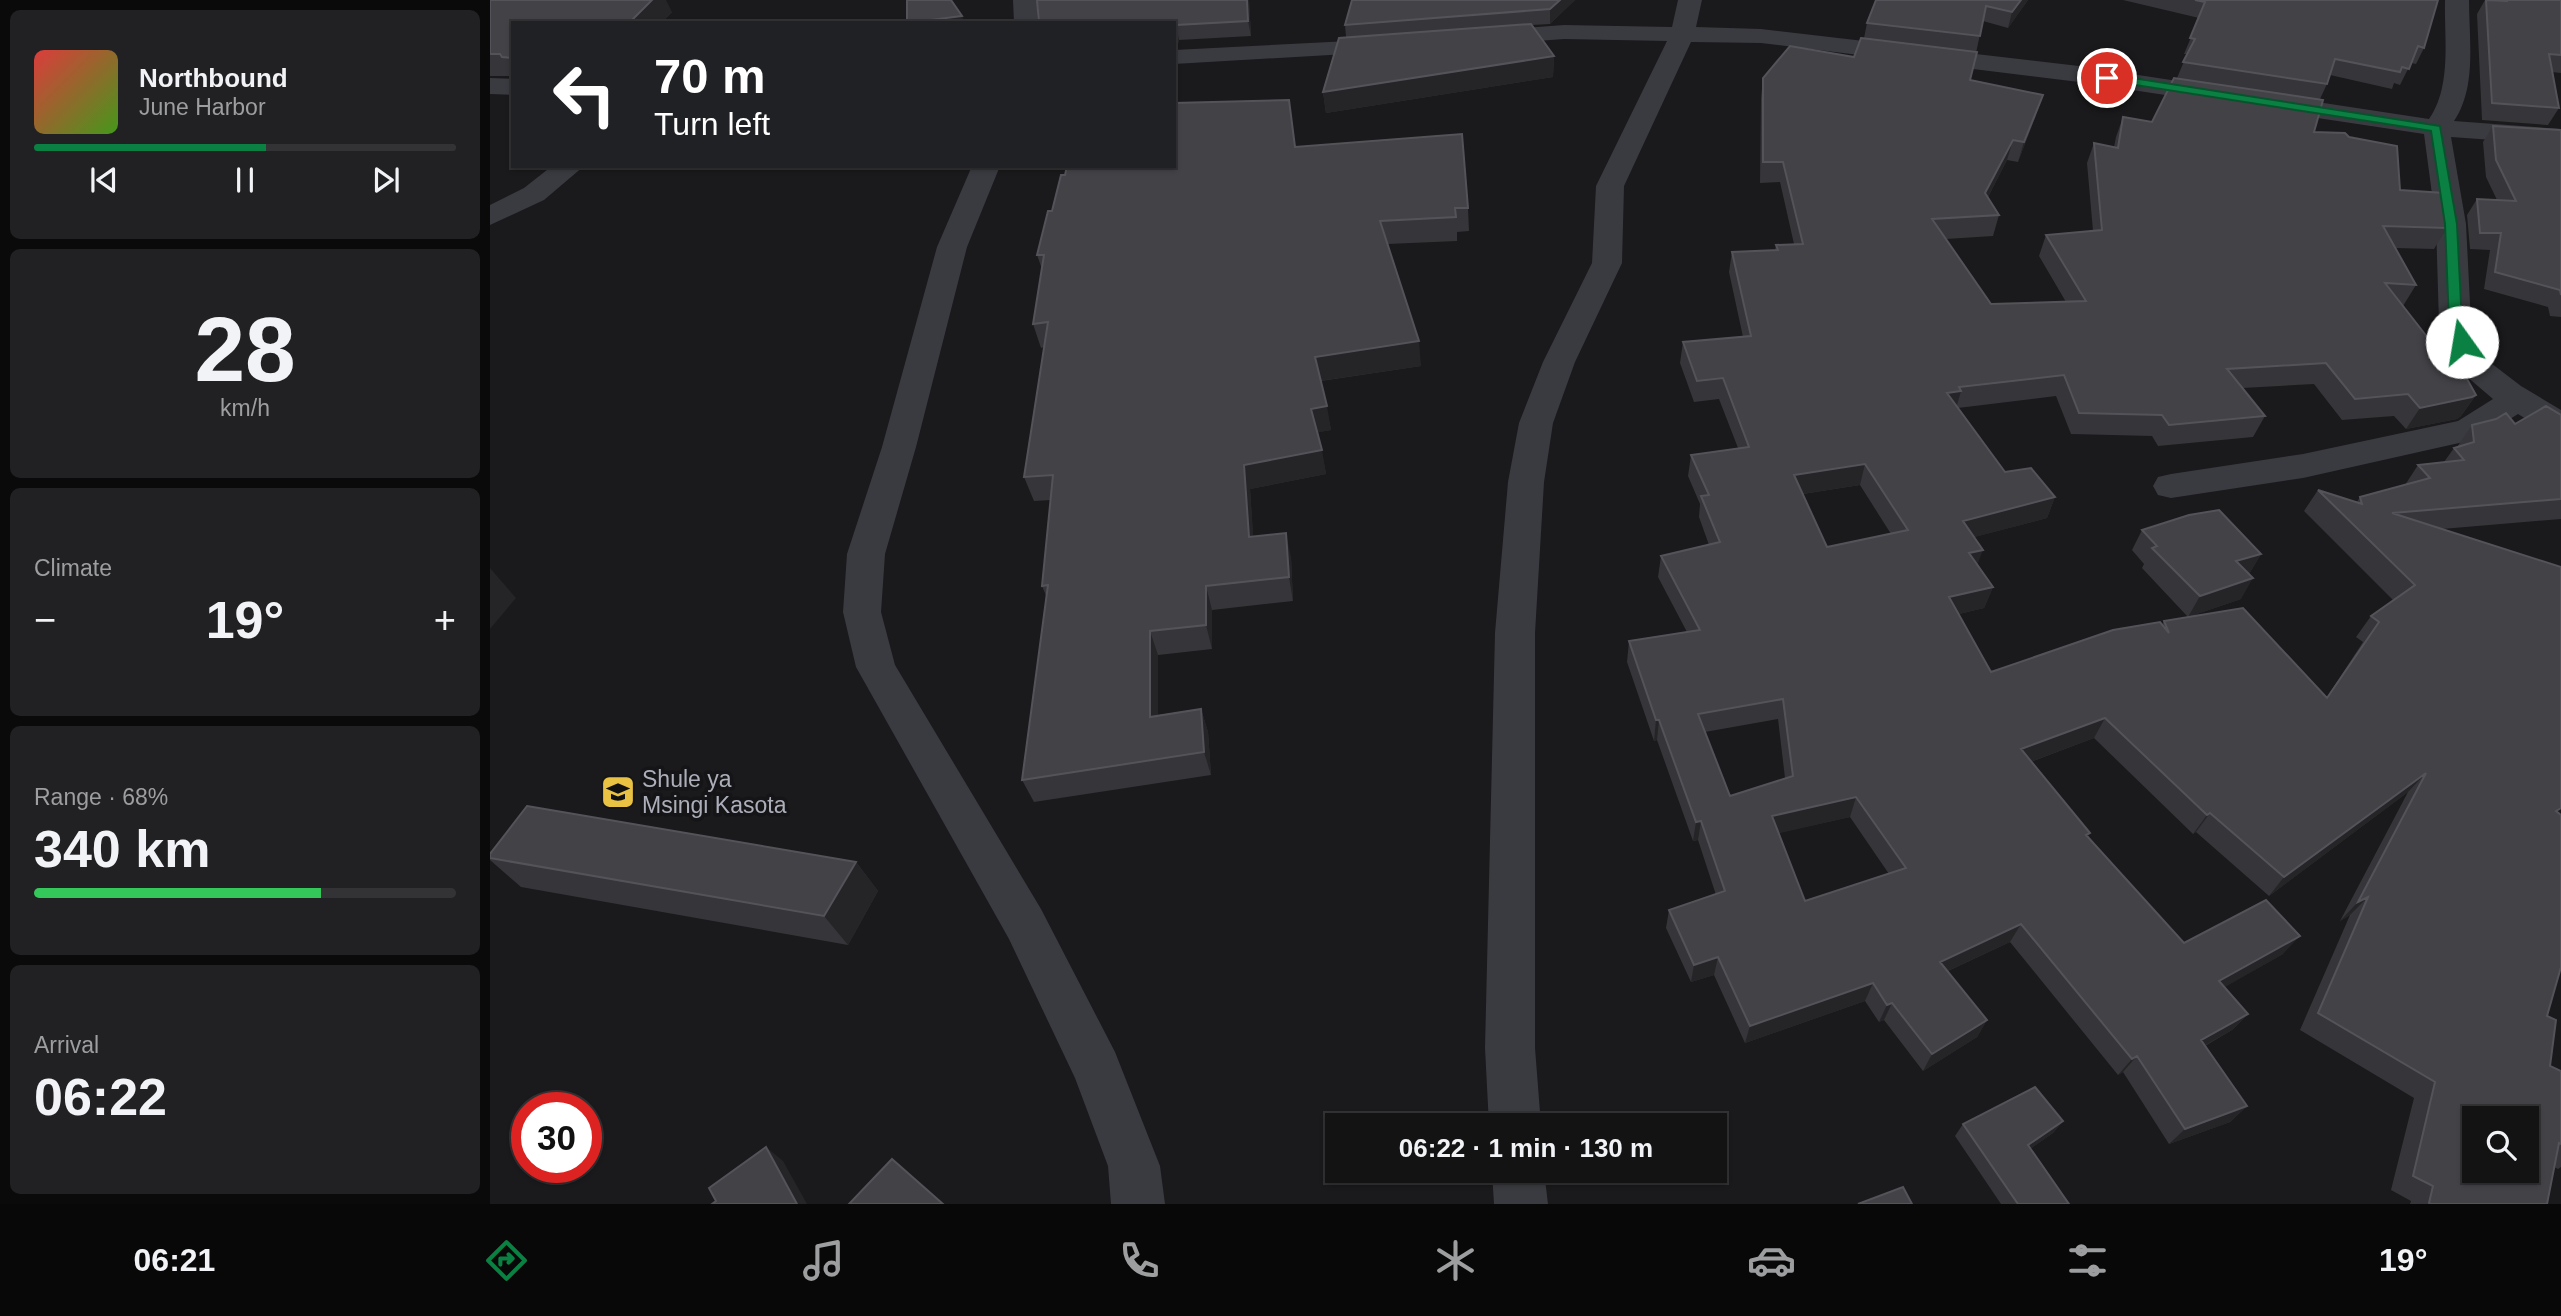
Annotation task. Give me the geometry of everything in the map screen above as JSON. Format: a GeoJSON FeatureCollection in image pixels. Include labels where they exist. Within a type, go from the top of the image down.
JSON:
{"type":"FeatureCollection","features":[{"type":"Feature","properties":{"kind":"street"},"geometry":{"type":"LineString","coordinates":[[1025,0],[1026,21]]}},
{"type":"Feature","properties":{"kind":"street"},"geometry":{"type":"LineString","coordinates":[[2457,0],[2456,85],[2451,106],[2436,128],[2451,224],[2455,323],[2469,362],[2517,400],[2561,425]]}},
{"type":"Feature","properties":{"kind":"street"},"geometry":{"type":"LineString","coordinates":[[1515,1113],[1510,1048],[1515,633],[1526,482],[1536,423],[1559,362],[1591,301],[1607,263],[1610,186],[1686,16]]}},
{"type":"Feature","properties":{"kind":"street"},"geometry":{"type":"LineString","coordinates":[[1468,40],[1564,32],[1686,16],[1760,36],[2080,74],[2436,128],[2561,137]]}},
{"type":"Feature","properties":{"kind":"street"},"geometry":{"type":"LineString","coordinates":[[1176,57],[1413,44]]}},
{"type":"Feature","properties":{"kind":"street"},"geometry":{"type":"LineString","coordinates":[[490,86],[511,86]]}},
{"type":"Feature","properties":{"kind":"street"},"geometry":{"type":"LineString","coordinates":[[490,216],[534,194],[566,168]]}},
{"type":"Feature","properties":{"kind":"street"},"geometry":{"type":"LineString","coordinates":[[985,168],[952,247],[899,447],[866,554],[862,612],[876,667],[1024,924],[1097,1069],[1134,1166],[1138,1204]]}},
{"type":"Feature","properties":{"kind":"street"},"geometry":{"type":"LineString","coordinates":[[2171,486],[2303,466],[2468,430],[2517,400]]}},
{"type":"Feature","properties":{"kind":"street"},"geometry":{"type":"LineString","coordinates":[[1519,1183],[1521,1204]]}},
{"type":"Feature","properties":{"kind":"building"},"geometry":{"type":"Polygon","coordinates":[[[490,0],[652,0],[631,21],[511,21],[511,58],[490,54],[490,0]]]}},
{"type":"Feature","properties":{"kind":"building"},"geometry":{"type":"Polygon","coordinates":[[[907,0],[951,0],[962,16],[923,21],[907,21],[907,0]]]}},
{"type":"Feature","properties":{"kind":"building"},"geometry":{"type":"Polygon","coordinates":[[[1037,0],[1247,0],[1248,21],[1176,25],[1176,21],[1039,21],[1037,0]]]}},
{"type":"Feature","properties":{"kind":"building"},"geometry":{"type":"Polygon","coordinates":[[[1352,0],[1560,0],[1550,9],[1345,25],[1352,0]]]}},
{"type":"Feature","properties":{"kind":"building"},"geometry":{"type":"Polygon","coordinates":[[[1876,0],[2021,0],[2012,12],[1986,6],[1980,36],[1867,23],[1876,0]]]}},
{"type":"Feature","properties":{"kind":"building"},"geometry":{"type":"Polygon","coordinates":[[[2195,0],[2438,0],[2424,48],[2418,46],[2409,69],[2402,67],[2400,72],[2335,59],[2327,84],[2183,62],[2195,39],[2190,38],[2205,2],[2195,0]]]}},
{"type":"Feature","properties":{"kind":"building"},"geometry":{"type":"Polygon","coordinates":[[[2486,0],[2561,0],[2561,55],[2549,54],[2559,108],[2492,103],[2486,0]]]}},
{"type":"Feature","properties":{"kind":"building"},"geometry":{"type":"Polygon","coordinates":[[[1531,24],[1554,56],[1323,92],[1339,38],[1531,24]]]}},
{"type":"Feature","properties":{"kind":"building"},"geometry":{"type":"Polygon","coordinates":[[[1861,38],[1977,52],[1970,80],[2043,95],[2024,142],[2013,140],[1985,193],[1999,215],[1932,219],[1991,304],[2086,301],[2046,235],[2102,230],[2094,143],[2118,148],[2123,117],[2152,122],[2174,78],[2323,100],[2314,132],[2345,133],[2349,137],[2397,146],[2400,190],[2444,193],[2447,228],[2383,226],[2416,285],[2385,283],[2446,361],[2457,361],[2476,395],[2420,408],[2408,394],[2355,399],[2326,363],[2227,369],[2265,416],[2169,425],[2162,415],[2079,413],[2064,375],[1959,387],[1961,391],[1947,393],[2005,472],[2031,468],[2055,497],[1963,521],[1983,550],[1969,553],[1993,587],[1949,597],[1991,672],[2113,630],[2160,622],[2169,633],[2164,621],[2243,608],[2327,698],[2379,622],[2371,616],[2415,585],[2318,490],[2362,504],[2360,497],[2430,478],[2418,465],[2464,460],[2454,448],[2474,442],[2472,425],[2496,419],[2506,413],[2515,424],[2546,406],[2561,415],[2561,499],[2392,513],[2561,567],[2561,808],[2556,811],[2561,815],[2561,967],[2547,1016],[2556,1020],[2550,1066],[2561,1071],[2561,1144],[2559,1143],[2547,1204],[2429,1203],[2433,1186],[2413,1176],[2435,1082],[2318,1013],[2368,897],[2358,902],[2426,773],[2284,877],[2210,813],[2207,815],[2105,718],[2021,749],[2090,833],[2086,835],[2184,943],[2266,900],[2300,936],[2219,981],[2248,1014],[2201,1040],[2247,1106],[2185,1129],[2137,1056],[2132,1059],[2021,924],[1940,962],[1987,1020],[1932,1054],[1892,1003],[1887,1005],[1873,983],[1750,1026],[1718,957],[1694,965],[1669,910],[1725,891],[1701,821],[1696,822],[1659,720],[1656,720],[1629,641],[1700,630],[1661,556],[1720,542],[1701,496],[1709,495],[1691,455],[1749,447],[1723,378],[1697,381],[1683,342],[1751,336],[1732,252],[1778,250],[1776,245],[1803,244],[1783,162],[1763,162],[1763,78],[1790,46],[1854,57],[1861,38]],[[1865,464],[1794,475],[1827,547],[1908,530],[1865,464]],[[1783,699],[1698,714],[1730,796],[1793,776],[1783,699]],[[1856,797],[1772,816],[1805,901],[1906,868],[1856,797]]]}},
{"type":"Feature","properties":{"kind":"building"},"geometry":{"type":"Polygon","coordinates":[[[1289,100],[1295,147],[1462,134],[1468,208],[1455,208],[1456,217],[1380,221],[1419,341],[1315,357],[1327,406],[1311,409],[1322,450],[1244,465],[1249,537],[1286,533],[1289,577],[1206,586],[1206,625],[1150,631],[1150,717],[1201,709],[1204,752],[1022,780],[1048,585],[1042,586],[1053,475],[1024,477],[1048,322],[1033,324],[1044,255],[1037,255],[1048,211],[1052,211],[1061,175],[1065,175],[1067,168],[1176,168],[1176,103],[1289,100]]]}},
{"type":"Feature","properties":{"kind":"building"},"geometry":{"type":"Polygon","coordinates":[[[2493,126],[2561,130],[2561,295],[2560,290],[2495,272],[2501,233],[2480,233],[2477,199],[2516,201],[2496,160],[2493,126]]]}},
{"type":"Feature","properties":{"kind":"building"},"geometry":{"type":"Polygon","coordinates":[[[2219,510],[2261,554],[2236,561],[2253,578],[2200,596],[2152,548],[2157,546],[2142,530],[2189,515],[2219,510]]]}},
{"type":"Feature","properties":{"kind":"building"},"geometry":{"type":"Polygon","coordinates":[[[527,806],[856,862],[824,916],[490,858],[490,854],[527,806]]]}},
{"type":"Feature","properties":{"kind":"building"},"geometry":{"type":"Polygon","coordinates":[[[2035,1087],[2063,1121],[2028,1145],[2069,1204],[2018,1204],[1963,1124],[2035,1087]]]}},
{"type":"Feature","properties":{"kind":"building"},"geometry":{"type":"Polygon","coordinates":[[[766,1147],[797,1204],[712,1204],[716,1201],[709,1188],[766,1147]]]}},
{"type":"Feature","properties":{"kind":"building"},"geometry":{"type":"Polygon","coordinates":[[[892,1159],[943,1204],[849,1204],[892,1159]]]}},
{"type":"Feature","properties":{"kind":"building"},"geometry":{"type":"Polygon","coordinates":[[[1903,1187],[1912,1204],[1858,1204],[1903,1187]]]}},
{"type":"Feature","properties":{"kind":"place","name":"Shule ya Msingi Kasota"},"geometry":{"type":"Point","coordinates":[618,792]}},
{"type":"Feature","properties":{"kind":"route"},"geometry":{"type":"LineString","coordinates":[[2107,78],[2436,128],[2451,224],[2455,323],[2462,342]]}}]}
